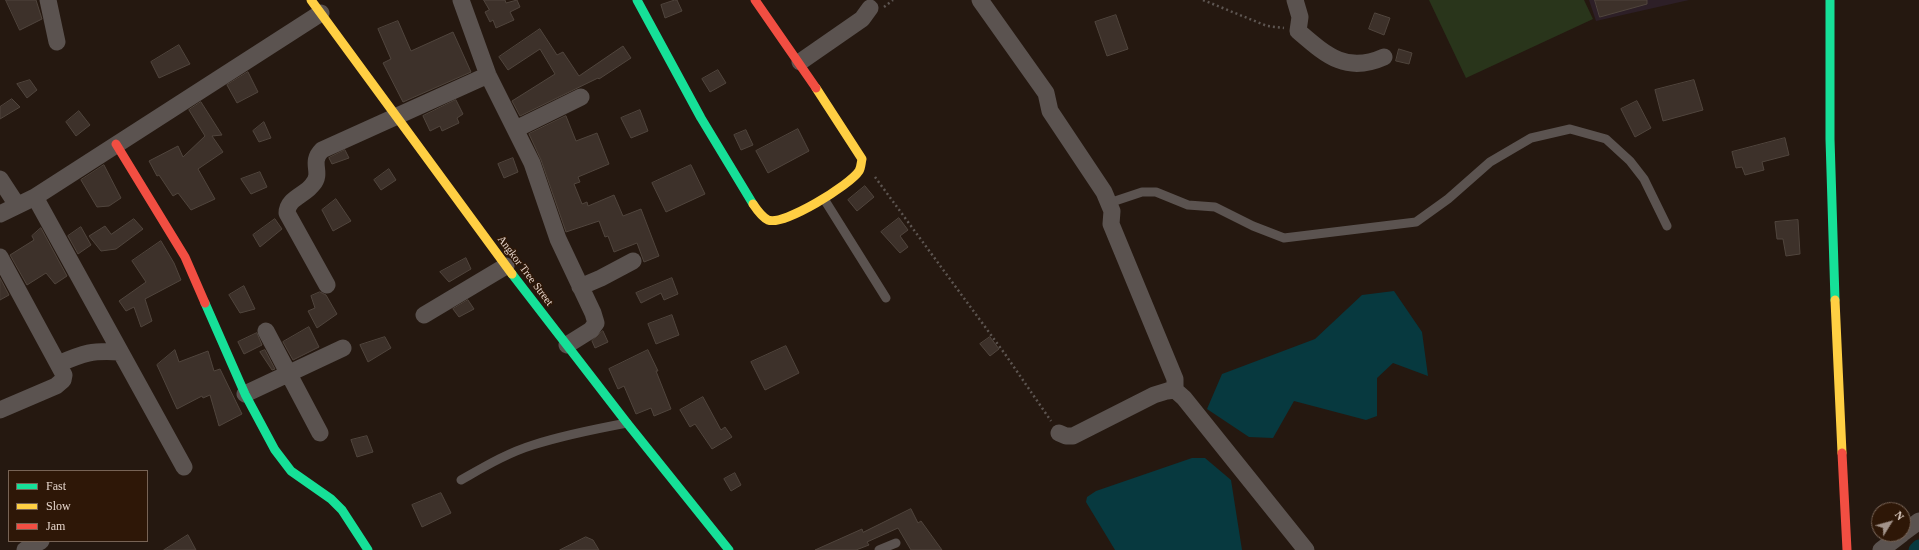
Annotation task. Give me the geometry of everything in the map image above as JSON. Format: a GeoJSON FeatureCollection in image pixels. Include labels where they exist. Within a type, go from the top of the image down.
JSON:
{"type":"FeatureCollection","features":[{"type":"Feature","properties":{"kind":"street"},"geometry":{"type":"LineString","coordinates":[[48,0],[57,42]]}},
{"type":"Feature","properties":{"kind":"street"},"geometry":{"type":"LineString","coordinates":[[461,0],[488,74],[532,163],[558,239],[596,323],[591,330],[567,345]]}},
{"type":"Feature","properties":{"kind":"street"},"geometry":{"type":"LineString","coordinates":[[637,0],[701,118],[756,210],[769,220],[780,220],[824,199],[846,183],[859,170],[862,159],[800,62],[755,0]]}},
{"type":"Feature","properties":{"kind":"street"},"geometry":{"type":"LineString","coordinates":[[980,0],[1046,93],[1050,111],[1104,192],[1112,211],[1112,224],[1175,379],[1175,390],[1184,398],[1306,550]]}},
{"type":"Feature","properties":{"kind":"street"},"geometry":{"type":"LineString","coordinates":[[1295,0],[1300,17],[1298,31],[1322,52],[1342,62],[1366,64],[1384,57]]}},
{"type":"Feature","properties":{"kind":"street"},"geometry":{"type":"LineString","coordinates":[[1830,0],[1830,139],[1833,258],[1847,550]]}},
{"type":"Feature","properties":{"kind":"street"},"geometry":{"type":"LineString","coordinates":[[0,214],[35,197],[116,144],[316,7]]}},
{"type":"Feature","properties":{"kind":"street","name":"Angkor Tree Street"},"geometry":{"type":"LineString","coordinates":[[316,7],[506,266],[627,423],[729,550]]}},
{"type":"Feature","properties":{"kind":"street"},"geometry":{"type":"LineString","coordinates":[[800,62],[862,19],[870,8]]}},
{"type":"Feature","properties":{"kind":"street"},"geometry":{"type":"LineString","coordinates":[[327,285],[290,221],[287,209],[294,199],[311,187],[315,182],[317,172],[315,161],[322,150],[488,74]]}},
{"type":"Feature","properties":{"kind":"street"},"geometry":{"type":"LineString","coordinates":[[516,129],[581,97]]}},
{"type":"Feature","properties":{"kind":"street"},"geometry":{"type":"LineString","coordinates":[[116,144],[185,257],[245,394],[275,450],[291,471],[332,499],[342,510],[368,550]]}},
{"type":"Feature","properties":{"kind":"street"},"geometry":{"type":"LineString","coordinates":[[0,179],[17,205]]}},
{"type":"Feature","properties":{"kind":"street"},"geometry":{"type":"LineString","coordinates":[[35,197],[184,468]]}},
{"type":"Feature","properties":{"kind":"street"},"geometry":{"type":"LineString","coordinates":[[0,257],[64,376],[60,383],[0,410]]}},
{"type":"Feature","properties":{"kind":"street"},"geometry":{"type":"LineString","coordinates":[[580,287],[601,278],[633,260]]}},
{"type":"Feature","properties":{"kind":"street"},"geometry":{"type":"LineString","coordinates":[[424,315],[506,266]]}},
{"type":"Feature","properties":{"kind":"street"},"geometry":{"type":"LineString","coordinates":[[266,331],[320,433]]}},
{"type":"Feature","properties":{"kind":"street"},"geometry":{"type":"LineString","coordinates":[[245,394],[343,348]]}},
{"type":"Feature","properties":{"kind":"street"},"geometry":{"type":"LineString","coordinates":[[58,364],[86,352],[99,350],[120,352]]}},
{"type":"Feature","properties":{"kind":"street"},"geometry":{"type":"LineString","coordinates":[[1059,433],[1066,436],[1073,436],[1154,395],[1175,390]]}},
{"type":"Feature","properties":{"kind":"street"},"geometry":{"type":"LineString","coordinates":[[1911,527],[1919,521]]}},
{"type":"Feature","properties":{"kind":"street"},"geometry":{"type":"LineString","coordinates":[[25,550],[38,542]]}},
{"type":"Feature","properties":{"kind":"street"},"geometry":{"type":"LineString","coordinates":[[1881,550],[1892,542]]}},
{"type":"Feature","properties":{"kind":"lane"},"geometry":{"type":"LineString","coordinates":[[1109,203],[1142,192],[1156,192],[1188,205],[1215,207],[1253,226],[1284,238],[1416,222],[1448,199],[1490,162],[1531,138],[1570,129],[1606,139],[1630,161],[1644,179],[1667,226]]}},
{"type":"Feature","properties":{"kind":"lane"},"geometry":{"type":"LineString","coordinates":[[824,199],[886,298]]}},
{"type":"Feature","properties":{"kind":"lane"},"geometry":{"type":"LineString","coordinates":[[461,480],[502,457],[532,445],[573,433],[627,423]]}},
{"type":"Feature","properties":{"kind":"lane"},"geometry":{"type":"LineString","coordinates":[[879,550],[896,543]]}},
{"type":"Feature","properties":{"kind":"path"},"geometry":{"type":"LineString","coordinates":[[1203,0],[1268,26],[1298,31]]}},
{"type":"Feature","properties":{"kind":"path"},"geometry":{"type":"LineString","coordinates":[[862,159],[1005,354],[1059,433]]}},
{"type":"Feature","properties":{"kind":"shaded area"},"geometry":{"type":"Polygon","coordinates":[[[1589,0],[1689,0],[1596,21],[1589,0]]]}},
{"type":"Feature","properties":{"kind":"green space"},"geometry":{"type":"Polygon","coordinates":[[[1429,0],[1584,0],[1593,19],[1466,78],[1429,0]]]}},
{"type":"Feature","properties":{"kind":"water"},"geometry":{"type":"Polygon","coordinates":[[[1394,291],[1422,332],[1428,376],[1393,363],[1377,378],[1377,416],[1366,420],[1294,401],[1273,438],[1249,437],[1207,409],[1222,374],[1315,339],[1362,295],[1394,291]]]}},
{"type":"Feature","properties":{"kind":"water"},"geometry":{"type":"Polygon","coordinates":[[[1192,458],[1205,458],[1231,480],[1242,550],[1115,550],[1086,502],[1087,497],[1096,491],[1192,458]]]}},
{"type":"Feature","properties":{"kind":"building"},"geometry":{"type":"Polygon","coordinates":[[[6,0],[36,0],[42,19],[20,30],[6,0]]]}},
{"type":"Feature","properties":{"kind":"building"},"geometry":{"type":"Polygon","coordinates":[[[484,0],[505,0],[506,3],[517,0],[520,7],[510,12],[514,20],[496,28],[493,20],[490,22],[485,12],[489,10],[484,0]]]}},
{"type":"Feature","properties":{"kind":"building"},"geometry":{"type":"Polygon","coordinates":[[[677,0],[682,11],[665,18],[661,5],[677,0]]]}},
{"type":"Feature","properties":{"kind":"building"},"geometry":{"type":"Polygon","coordinates":[[[1595,0],[1647,0],[1647,4],[1600,17],[1595,0]]]}},
{"type":"Feature","properties":{"kind":"building"},"geometry":{"type":"Polygon","coordinates":[[[1375,13],[1390,18],[1384,35],[1369,29],[1375,13]]]}},
{"type":"Feature","properties":{"kind":"building"},"geometry":{"type":"Polygon","coordinates":[[[1116,15],[1128,49],[1107,56],[1095,22],[1116,15]]]}},
{"type":"Feature","properties":{"kind":"building"},"geometry":{"type":"Polygon","coordinates":[[[398,21],[411,51],[453,32],[471,72],[403,102],[383,63],[391,59],[378,29],[398,21]]]}},
{"type":"Feature","properties":{"kind":"building"},"geometry":{"type":"Polygon","coordinates":[[[540,29],[557,55],[563,52],[579,76],[623,46],[631,58],[599,79],[598,78],[520,116],[512,101],[555,74],[540,49],[508,70],[499,57],[540,29]]]}},
{"type":"Feature","properties":{"kind":"building"},"geometry":{"type":"Polygon","coordinates":[[[179,45],[190,64],[159,78],[151,62],[179,45]]]}},
{"type":"Feature","properties":{"kind":"building"},"geometry":{"type":"Polygon","coordinates":[[[1399,49],[1412,53],[1409,64],[1396,61],[1399,49]]]}},
{"type":"Feature","properties":{"kind":"building"},"geometry":{"type":"Polygon","coordinates":[[[718,70],[726,83],[710,92],[702,79],[718,70]]]}},
{"type":"Feature","properties":{"kind":"building"},"geometry":{"type":"Polygon","coordinates":[[[248,72],[258,92],[237,103],[227,85],[248,72]]]}},
{"type":"Feature","properties":{"kind":"building"},"geometry":{"type":"Polygon","coordinates":[[[30,80],[37,90],[27,98],[17,84],[30,80]]]}},
{"type":"Feature","properties":{"kind":"building"},"geometry":{"type":"Polygon","coordinates":[[[1694,80],[1703,110],[1663,121],[1655,90],[1694,80]]]}},
{"type":"Feature","properties":{"kind":"building"},"geometry":{"type":"Polygon","coordinates":[[[12,99],[20,107],[0,119],[0,107],[12,99]]]}},
{"type":"Feature","properties":{"kind":"building"},"geometry":{"type":"Polygon","coordinates":[[[456,100],[463,114],[457,118],[459,123],[442,131],[440,126],[430,131],[423,116],[456,100]]]}},
{"type":"Feature","properties":{"kind":"building"},"geometry":{"type":"Polygon","coordinates":[[[1637,101],[1651,128],[1635,137],[1621,109],[1637,101]]]}},
{"type":"Feature","properties":{"kind":"building"},"geometry":{"type":"Polygon","coordinates":[[[201,102],[222,135],[212,136],[223,152],[198,169],[215,199],[191,210],[178,193],[173,196],[159,175],[157,176],[149,161],[178,146],[183,157],[205,136],[189,110],[201,102]]]}},
{"type":"Feature","properties":{"kind":"building"},"geometry":{"type":"Polygon","coordinates":[[[640,110],[648,131],[631,138],[621,118],[640,110]]]}},
{"type":"Feature","properties":{"kind":"building"},"geometry":{"type":"Polygon","coordinates":[[[79,111],[90,125],[76,136],[66,122],[79,111]]]}},
{"type":"Feature","properties":{"kind":"building"},"geometry":{"type":"Polygon","coordinates":[[[566,116],[576,141],[597,133],[609,164],[578,177],[580,182],[574,184],[582,204],[587,202],[588,206],[614,195],[623,216],[641,209],[659,256],[644,262],[637,243],[614,252],[608,236],[605,237],[599,221],[566,232],[541,160],[529,134],[566,116]]]}},
{"type":"Feature","properties":{"kind":"building"},"geometry":{"type":"Polygon","coordinates":[[[264,122],[271,138],[259,142],[253,131],[264,122]]]}},
{"type":"Feature","properties":{"kind":"building"},"geometry":{"type":"Polygon","coordinates":[[[798,129],[809,151],[768,173],[756,151],[798,129]]]}},
{"type":"Feature","properties":{"kind":"building"},"geometry":{"type":"Polygon","coordinates":[[[746,130],[753,145],[741,150],[734,135],[746,130]]]}},
{"type":"Feature","properties":{"kind":"building"},"geometry":{"type":"Polygon","coordinates":[[[1785,138],[1789,155],[1762,162],[1764,170],[1745,175],[1742,167],[1736,168],[1732,152],[1785,138]]]}},
{"type":"Feature","properties":{"kind":"building"},"geometry":{"type":"Polygon","coordinates":[[[345,150],[349,158],[332,164],[329,158],[345,150]]]}},
{"type":"Feature","properties":{"kind":"building"},"geometry":{"type":"Polygon","coordinates":[[[513,158],[518,172],[504,178],[498,164],[513,158]]]}},
{"type":"Feature","properties":{"kind":"building"},"geometry":{"type":"Polygon","coordinates":[[[104,165],[121,198],[109,206],[97,207],[81,180],[104,165]]]}},
{"type":"Feature","properties":{"kind":"building"},"geometry":{"type":"Polygon","coordinates":[[[691,165],[705,194],[666,212],[652,183],[691,165]]]}},
{"type":"Feature","properties":{"kind":"building"},"geometry":{"type":"Polygon","coordinates":[[[389,169],[396,180],[381,190],[374,180],[389,169]]]}},
{"type":"Feature","properties":{"kind":"building"},"geometry":{"type":"Polygon","coordinates":[[[260,172],[267,187],[251,194],[241,179],[260,172]]]}},
{"type":"Feature","properties":{"kind":"building"},"geometry":{"type":"Polygon","coordinates":[[[865,186],[874,197],[857,211],[848,200],[865,186]]]}},
{"type":"Feature","properties":{"kind":"building"},"geometry":{"type":"Polygon","coordinates":[[[336,199],[351,221],[333,231],[322,210],[336,199]]]}},
{"type":"Feature","properties":{"kind":"building"},"geometry":{"type":"Polygon","coordinates":[[[899,218],[908,230],[900,236],[908,247],[900,253],[881,232],[899,218]]]}},
{"type":"Feature","properties":{"kind":"building"},"geometry":{"type":"Polygon","coordinates":[[[134,219],[143,229],[116,249],[101,251],[89,236],[105,226],[111,234],[134,219]]]}},
{"type":"Feature","properties":{"kind":"building"},"geometry":{"type":"Polygon","coordinates":[[[275,219],[282,229],[260,247],[253,235],[275,219]]]}},
{"type":"Feature","properties":{"kind":"building"},"geometry":{"type":"Polygon","coordinates":[[[1798,220],[1800,254],[1786,256],[1783,239],[1777,239],[1775,222],[1798,220]]]}},
{"type":"Feature","properties":{"kind":"building"},"geometry":{"type":"Polygon","coordinates":[[[81,227],[91,245],[78,254],[68,236],[81,227]]]}},
{"type":"Feature","properties":{"kind":"building"},"geometry":{"type":"Polygon","coordinates":[[[41,228],[67,276],[55,284],[46,273],[27,285],[10,255],[34,240],[32,236],[41,228]]]}},
{"type":"Feature","properties":{"kind":"building"},"geometry":{"type":"Polygon","coordinates":[[[161,241],[174,263],[181,280],[145,299],[152,321],[141,327],[134,307],[126,311],[119,301],[146,282],[132,261],[161,241]]]}},
{"type":"Feature","properties":{"kind":"building"},"geometry":{"type":"Polygon","coordinates":[[[466,258],[471,269],[449,282],[440,272],[466,258]]]}},
{"type":"Feature","properties":{"kind":"building"},"geometry":{"type":"Polygon","coordinates":[[[0,278],[9,295],[0,300],[0,278]]]}},
{"type":"Feature","properties":{"kind":"building"},"geometry":{"type":"Polygon","coordinates":[[[672,278],[678,294],[664,300],[661,293],[641,303],[636,293],[672,278]]]}},
{"type":"Feature","properties":{"kind":"building"},"geometry":{"type":"Polygon","coordinates":[[[244,286],[255,309],[240,313],[229,295],[244,286]]]}},
{"type":"Feature","properties":{"kind":"building"},"geometry":{"type":"Polygon","coordinates":[[[320,292],[326,295],[337,314],[317,328],[308,311],[315,308],[311,296],[320,292]]]}},
{"type":"Feature","properties":{"kind":"building"},"geometry":{"type":"Polygon","coordinates":[[[468,300],[474,309],[459,317],[453,309],[468,300]]]}},
{"type":"Feature","properties":{"kind":"building"},"geometry":{"type":"Polygon","coordinates":[[[672,315],[679,335],[656,344],[648,324],[672,315]]]}},
{"type":"Feature","properties":{"kind":"building"},"geometry":{"type":"Polygon","coordinates":[[[309,327],[319,347],[293,360],[283,342],[309,327]]]}},
{"type":"Feature","properties":{"kind":"building"},"geometry":{"type":"Polygon","coordinates":[[[603,331],[608,342],[595,348],[592,341],[603,331]]]}},
{"type":"Feature","properties":{"kind":"building"},"geometry":{"type":"Polygon","coordinates":[[[257,333],[262,345],[244,354],[238,342],[257,333]]]}},
{"type":"Feature","properties":{"kind":"building"},"geometry":{"type":"Polygon","coordinates":[[[385,337],[391,348],[368,362],[360,345],[385,337]]]}},
{"type":"Feature","properties":{"kind":"building"},"geometry":{"type":"Polygon","coordinates":[[[990,337],[999,349],[990,356],[980,344],[990,337]]]}},
{"type":"Feature","properties":{"kind":"building"},"geometry":{"type":"Polygon","coordinates":[[[786,346],[799,373],[765,390],[751,362],[786,346]]]}},
{"type":"Feature","properties":{"kind":"building"},"geometry":{"type":"Polygon","coordinates":[[[175,350],[179,362],[208,351],[214,371],[220,369],[242,414],[219,426],[210,395],[203,398],[202,396],[177,409],[157,365],[175,350]]]}},
{"type":"Feature","properties":{"kind":"building"},"geometry":{"type":"Polygon","coordinates":[[[265,350],[275,369],[272,370],[260,352],[265,350]]]}},
{"type":"Feature","properties":{"kind":"building"},"geometry":{"type":"Polygon","coordinates":[[[648,350],[658,371],[656,371],[671,409],[654,416],[651,408],[636,414],[624,386],[618,389],[609,369],[648,350]]]}},
{"type":"Feature","properties":{"kind":"building"},"geometry":{"type":"Polygon","coordinates":[[[703,397],[721,430],[725,427],[732,437],[712,449],[695,424],[690,427],[680,410],[703,397]]]}},
{"type":"Feature","properties":{"kind":"building"},"geometry":{"type":"Polygon","coordinates":[[[367,436],[373,452],[357,457],[351,440],[367,436]]]}},
{"type":"Feature","properties":{"kind":"building"},"geometry":{"type":"Polygon","coordinates":[[[735,473],[741,485],[731,491],[724,479],[735,473]]]}},
{"type":"Feature","properties":{"kind":"building"},"geometry":{"type":"Polygon","coordinates":[[[441,493],[451,513],[422,527],[412,505],[441,493]]]}},
{"type":"Feature","properties":{"kind":"building"},"geometry":{"type":"Polygon","coordinates":[[[911,509],[918,523],[921,521],[942,550],[911,550],[898,528],[867,542],[869,545],[856,550],[815,550],[862,529],[863,532],[911,509]]]}},
{"type":"Feature","properties":{"kind":"building"},"geometry":{"type":"Polygon","coordinates":[[[188,535],[196,550],[164,550],[188,535]]]}},
{"type":"Feature","properties":{"kind":"building"},"geometry":{"type":"Polygon","coordinates":[[[586,537],[593,540],[599,550],[560,550],[586,537]]]}},
{"type":"Feature","properties":{"kind":"waterway"},"geometry":{"type":"LineString","coordinates":[[1916,550],[1919,547]]}},
{"type":"Feature","properties":{"kind":"traffic: fast"},"geometry":{"type":"LineString","coordinates":[[637,0],[701,118],[753,204]]}},
{"type":"Feature","properties":{"kind":"traffic: fast"},"geometry":{"type":"LineString","coordinates":[[1830,0],[1830,139],[1835,300]]}},
{"type":"Feature","properties":{"kind":"traffic: fast"},"geometry":{"type":"LineString","coordinates":[[512,274],[627,423],[729,550]]}},
{"type":"Feature","properties":{"kind":"traffic: fast"},"geometry":{"type":"LineString","coordinates":[[205,303],[245,394],[275,450],[291,471],[331,499],[342,510],[368,550]]}},
{"type":"Feature","properties":{"kind":"traffic: slow"},"geometry":{"type":"LineString","coordinates":[[311,0],[512,274]]}},
{"type":"Feature","properties":{"kind":"traffic: slow"},"geometry":{"type":"LineString","coordinates":[[753,204],[768,220],[788,217],[830,194],[860,170],[862,159],[816,88]]}},
{"type":"Feature","properties":{"kind":"traffic: slow"},"geometry":{"type":"LineString","coordinates":[[1835,300],[1842,453]]}},
{"type":"Feature","properties":{"kind":"traffic: jam"},"geometry":{"type":"LineString","coordinates":[[755,0],[816,88]]}},
{"type":"Feature","properties":{"kind":"traffic: jam"},"geometry":{"type":"LineString","coordinates":[[116,144],[185,257],[205,303]]}},
{"type":"Feature","properties":{"kind":"traffic: jam"},"geometry":{"type":"LineString","coordinates":[[1842,453],[1847,550]]}}]}
